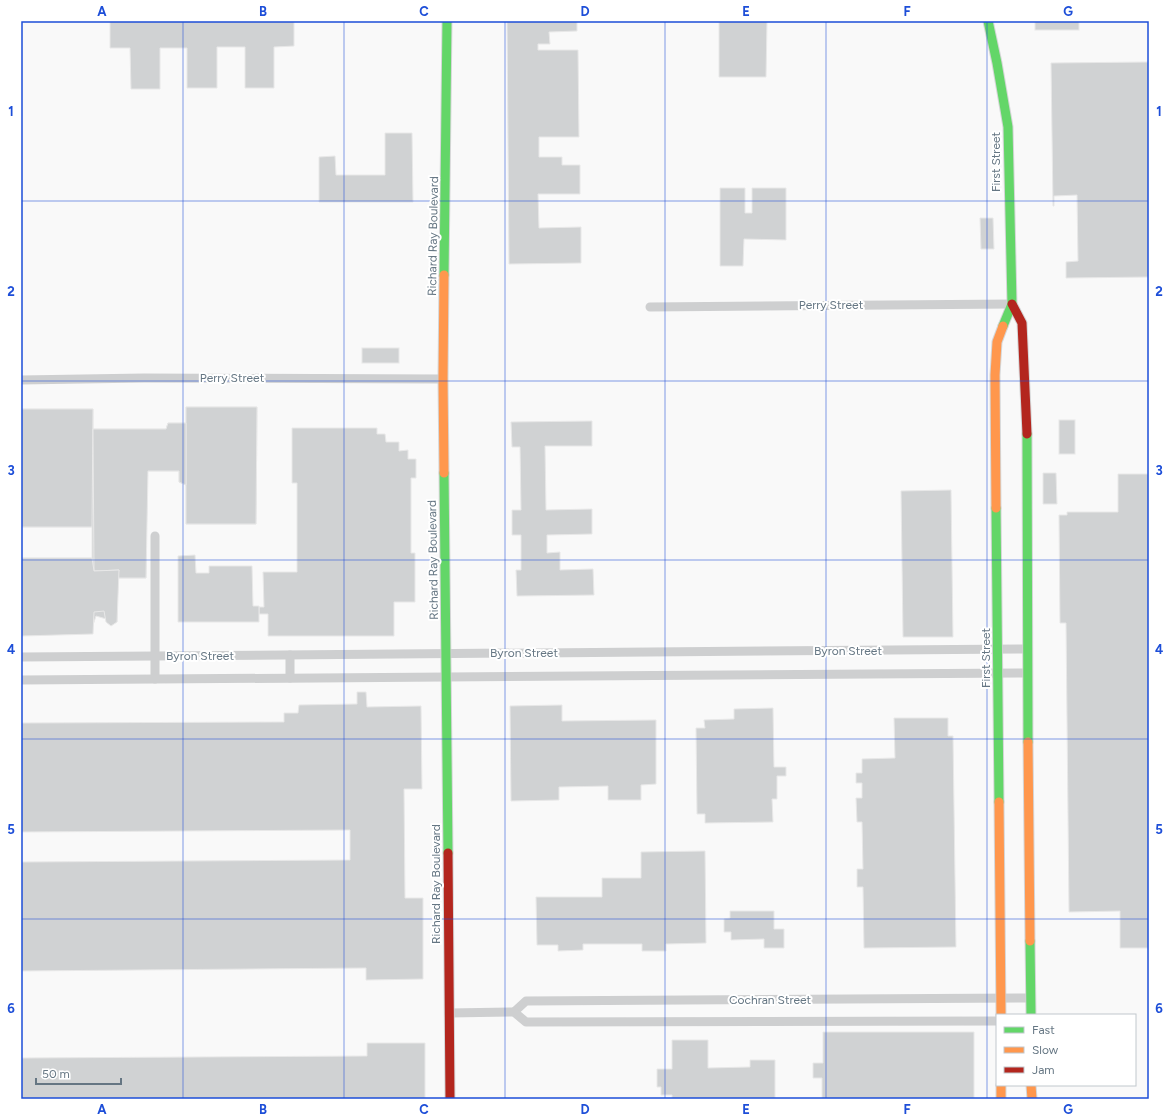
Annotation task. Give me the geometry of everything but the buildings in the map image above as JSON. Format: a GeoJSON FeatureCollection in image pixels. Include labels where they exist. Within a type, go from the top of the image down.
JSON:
{"type":"FeatureCollection","features":[{"type":"Feature","properties":{"kind":"street","name":"Richard Ray Boulevard"},"geometry":{"type":"LineString","coordinates":[[447,21],[443,379],[450,1099]]}},
{"type":"Feature","properties":{"kind":"street","name":"First Street"},"geometry":{"type":"LineString","coordinates":[[988,21],[998,63],[1008,127],[1012,304],[997,342],[995,375],[1001,1014]]}},
{"type":"Feature","properties":{"kind":"street","name":"Perry Street"},"geometry":{"type":"LineString","coordinates":[[650,306],[1012,304]]}},
{"type":"Feature","properties":{"kind":"street","name":"First Street"},"geometry":{"type":"LineString","coordinates":[[1012,304],[1022,323],[1027,444],[1027,674],[1030,1014]]}},
{"type":"Feature","properties":{"kind":"street","name":"Perry Street"},"geometry":{"type":"LineString","coordinates":[[21,380],[144,378],[443,379]]}},
{"type":"Feature","properties":{"kind":"street"},"geometry":{"type":"LineString","coordinates":[[154,679],[155,536]]}},
{"type":"Feature","properties":{"kind":"street","name":"Byron Street"},"geometry":{"type":"LineString","coordinates":[[21,657],[1027,649]]}},
{"type":"Feature","properties":{"kind":"street"},"geometry":{"type":"LineString","coordinates":[[290,655],[290,678]]}},
{"type":"Feature","properties":{"kind":"street","name":"Byron Street"},"geometry":{"type":"LineString","coordinates":[[21,680],[1027,674]]}},
{"type":"Feature","properties":{"kind":"street","name":"Cochran Street"},"geometry":{"type":"LineString","coordinates":[[996,1021],[526,1022],[514,1012],[526,1001],[1030,998]]}},
{"type":"Feature","properties":{"kind":"street"},"geometry":{"type":"LineString","coordinates":[[449,1013],[514,1012]]}},
{"type":"Feature","properties":{"kind":"street"},"geometry":{"type":"LineString","coordinates":[[1001,1086],[1001,1099]]}},
{"type":"Feature","properties":{"kind":"street"},"geometry":{"type":"LineString","coordinates":[[1032,1086],[1032,1099]]}},
{"type":"Feature","properties":{"kind":"traffic: fast"},"geometry":{"type":"LineString","coordinates":[[444,275],[447,21]]}},
{"type":"Feature","properties":{"kind":"traffic: fast"},"geometry":{"type":"LineString","coordinates":[[988,21],[1008,127],[1012,304],[1003,326]]}},
{"type":"Feature","properties":{"kind":"traffic: fast"},"geometry":{"type":"LineString","coordinates":[[1027,434],[1028,742]]}},
{"type":"Feature","properties":{"kind":"traffic: fast"},"geometry":{"type":"LineString","coordinates":[[444,473],[448,853]]}},
{"type":"Feature","properties":{"kind":"traffic: fast"},"geometry":{"type":"LineString","coordinates":[[996,508],[999,802]]}},
{"type":"Feature","properties":{"kind":"traffic: fast"},"geometry":{"type":"LineString","coordinates":[[1030,941],[1031,1014]]}},
{"type":"Feature","properties":{"kind":"traffic: slow"},"geometry":{"type":"LineString","coordinates":[[444,275],[444,473]]}},
{"type":"Feature","properties":{"kind":"traffic: slow"},"geometry":{"type":"LineString","coordinates":[[996,508],[995,375],[997,342],[1003,326]]}},
{"type":"Feature","properties":{"kind":"traffic: slow"},"geometry":{"type":"LineString","coordinates":[[1028,742],[1030,941]]}},
{"type":"Feature","properties":{"kind":"traffic: slow"},"geometry":{"type":"LineString","coordinates":[[999,802],[1001,1014]]}},
{"type":"Feature","properties":{"kind":"traffic: slow"},"geometry":{"type":"LineString","coordinates":[[1001,1086],[1001,1099]]}},
{"type":"Feature","properties":{"kind":"traffic: slow"},"geometry":{"type":"LineString","coordinates":[[1031,1086],[1032,1099]]}},
{"type":"Feature","properties":{"kind":"traffic: jam"},"geometry":{"type":"LineString","coordinates":[[1012,304],[1022,323],[1027,434]]}},
{"type":"Feature","properties":{"kind":"traffic: jam"},"geometry":{"type":"LineString","coordinates":[[448,853],[450,1099]]}}]}
